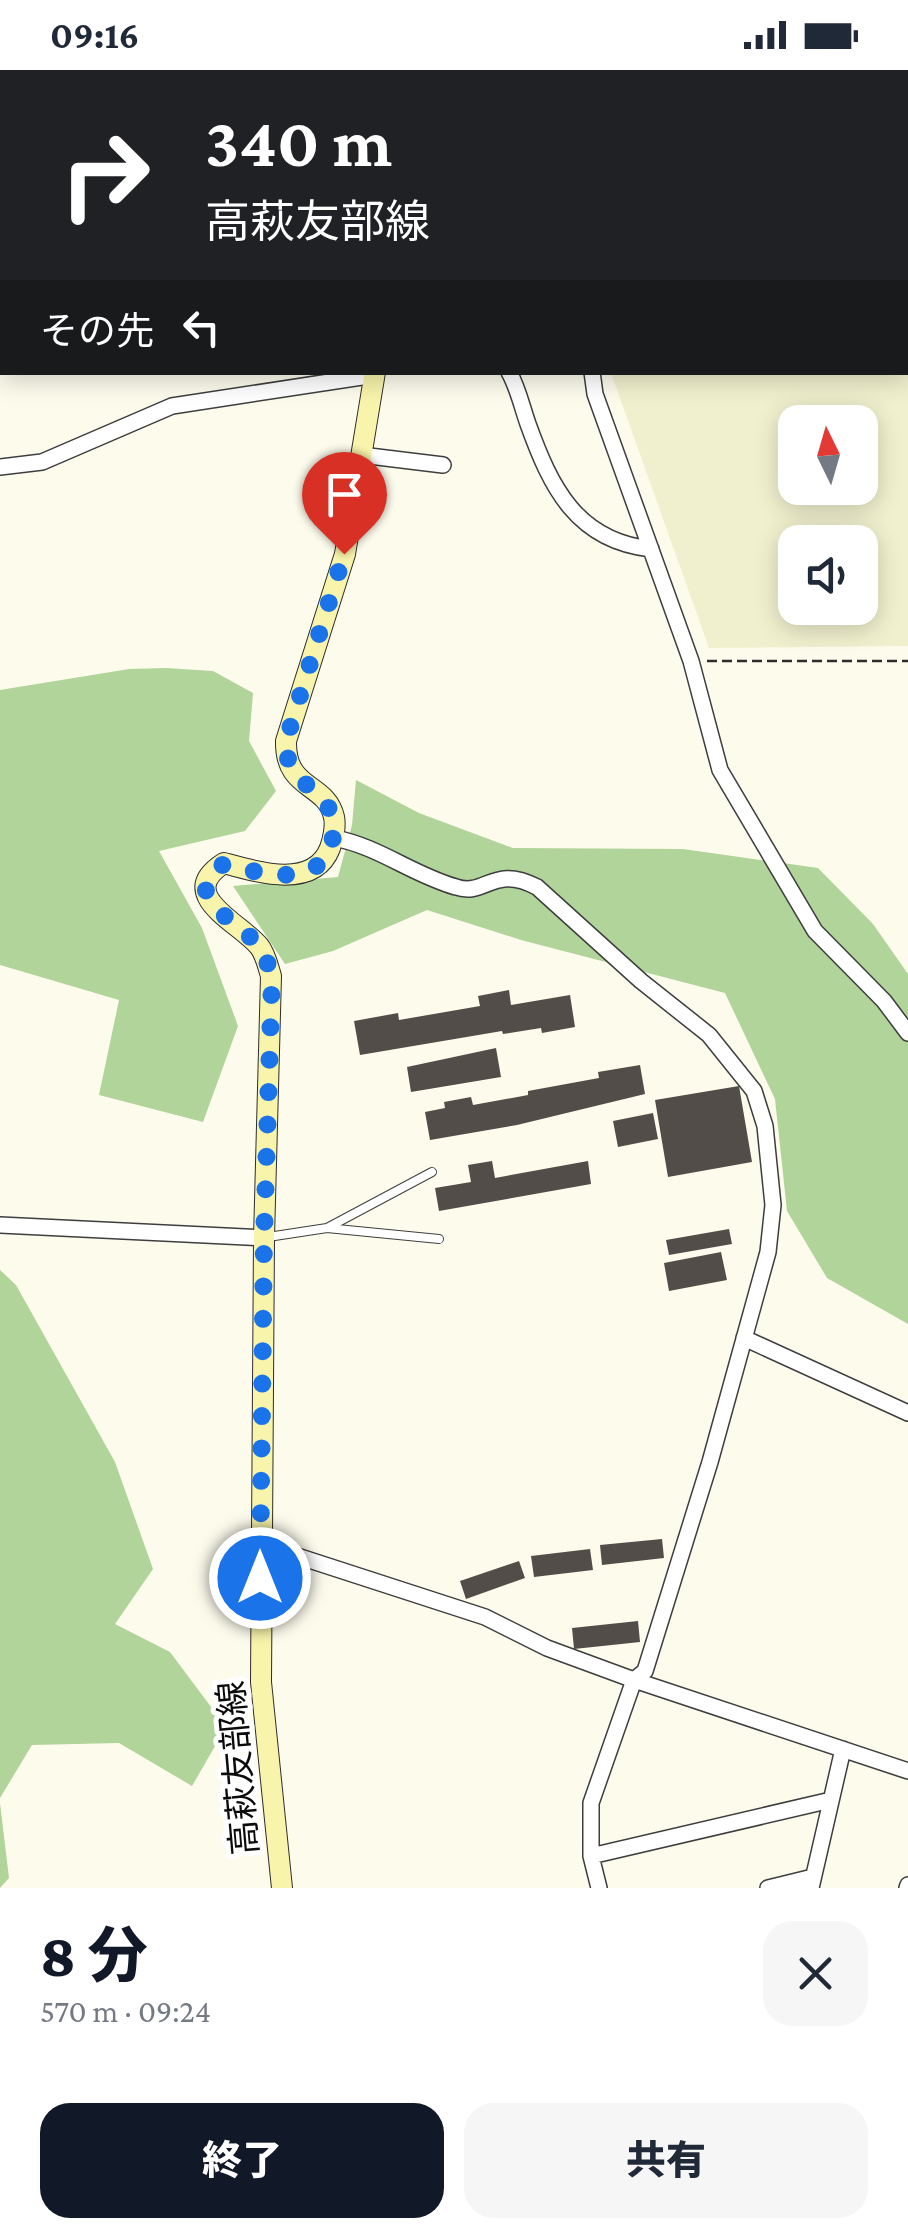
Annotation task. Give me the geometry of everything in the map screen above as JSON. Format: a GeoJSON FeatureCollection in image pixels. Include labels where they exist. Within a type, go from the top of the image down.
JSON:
{"type":"FeatureCollection","features":[{"type":"Feature","properties":{"kind":"main road"},"geometry":{"type":"LineString","coordinates":[[334,838],[334,815],[313,788],[292,772],[286,760],[286,741],[344,554],[375,375]]}},
{"type":"Feature","properties":{"kind":"main road","name":"高萩友部線"},"geometry":{"type":"LineString","coordinates":[[282,1888],[261,1682],[264,1238],[272,976],[261,947],[221,913],[206,894],[205,881],[224,864],[282,875],[308,872],[328,854],[334,838]]}},
{"type":"Feature","properties":{"kind":"street"},"geometry":{"type":"LineString","coordinates":[[0,467],[42,462],[172,406],[369,375]]}},
{"type":"Feature","properties":{"kind":"street"},"geometry":{"type":"LineString","coordinates":[[510,375],[543,466],[572,511],[596,533],[627,546],[652,549]]}},
{"type":"Feature","properties":{"kind":"street"},"geometry":{"type":"LineString","coordinates":[[592,375],[595,394],[691,661],[720,770],[814,931],[884,1002],[908,1033]]}},
{"type":"Feature","properties":{"kind":"street"},"geometry":{"type":"LineString","coordinates":[[361,455],[443,465]]}},
{"type":"Feature","properties":{"kind":"street"},"geometry":{"type":"LineString","coordinates":[[334,838],[357,842],[459,889],[507,876],[537,887],[642,981],[709,1034],[754,1091],[765,1126],[773,1205],[768,1252],[715,1446],[646,1671],[634,1680],[591,1803],[591,1856],[599,1888]]}},
{"type":"Feature","properties":{"kind":"street"},"geometry":{"type":"LineString","coordinates":[[0,1224],[264,1238]]}},
{"type":"Feature","properties":{"kind":"street"},"geometry":{"type":"LineString","coordinates":[[744,1338],[908,1413]]}},
{"type":"Feature","properties":{"kind":"street"},"geometry":{"type":"LineString","coordinates":[[260,1544],[485,1617],[548,1648],[634,1680],[908,1770]]}},
{"type":"Feature","properties":{"kind":"street"},"geometry":{"type":"LineString","coordinates":[[768,1888],[812,1882],[843,1749]]}},
{"type":"Feature","properties":{"kind":"street"},"geometry":{"type":"LineString","coordinates":[[591,1856],[831,1800]]}},
{"type":"Feature","properties":{"kind":"lane"},"geometry":{"type":"LineString","coordinates":[[327,1228],[432,1172]]}},
{"type":"Feature","properties":{"kind":"lane"},"geometry":{"type":"LineString","coordinates":[[264,1238],[327,1228],[439,1239]]}},
{"type":"Feature","properties":{"kind":"path"},"geometry":{"type":"LineString","coordinates":[[691,661],[908,661]]}},
{"type":"Feature","properties":{"kind":"green space"},"geometry":{"type":"Polygon","coordinates":[[[612,375],[908,375],[908,646],[709,648],[612,375]]]}},
{"type":"Feature","properties":{"kind":"green space"},"geometry":{"type":"Polygon","coordinates":[[[129,669],[213,671],[253,693],[249,741],[276,791],[245,831],[159,851],[202,928],[238,1026],[203,1122],[99,1095],[119,1000],[0,965],[0,690],[129,669]]]}},
{"type":"Feature","properties":{"kind":"green space"},"geometry":{"type":"Polygon","coordinates":[[[356,780],[419,813],[513,848],[683,849],[818,868],[873,924],[908,974],[908,1324],[827,1278],[787,1211],[775,1099],[725,993],[521,940],[427,910],[333,951],[285,964],[233,886],[338,877],[352,825],[356,780]]]}},
{"type":"Feature","properties":{"kind":"green space"},"geometry":{"type":"Polygon","coordinates":[[[0,1270],[16,1285],[115,1462],[153,1569],[115,1624],[170,1652],[226,1727],[192,1786],[119,1743],[32,1745],[0,1798],[0,1270]]]}},
{"type":"Feature","properties":{"kind":"green space"},"geometry":{"type":"Polygon","coordinates":[[[0,1803],[9,1878],[0,1888],[0,1803]]]}},
{"type":"Feature","properties":{"kind":"building"},"geometry":{"type":"Polygon","coordinates":[[[509,990],[511,1005],[570,995],[575,1027],[542,1033],[541,1028],[503,1034],[502,1031],[360,1055],[354,1021],[398,1013],[399,1020],[480,1006],[478,996],[509,990]]]}},
{"type":"Feature","properties":{"kind":"building"},"geometry":{"type":"Polygon","coordinates":[[[496,1048],[501,1077],[411,1092],[407,1067],[496,1048]]]}},
{"type":"Feature","properties":{"kind":"building"},"geometry":{"type":"Polygon","coordinates":[[[640,1065],[645,1094],[517,1125],[430,1140],[425,1112],[445,1108],[444,1102],[471,1097],[473,1105],[528,1095],[528,1091],[599,1078],[598,1072],[640,1065]]]}},
{"type":"Feature","properties":{"kind":"building"},"geometry":{"type":"Polygon","coordinates":[[[739,1086],[752,1162],[668,1177],[655,1100],[739,1086]]]}},
{"type":"Feature","properties":{"kind":"building"},"geometry":{"type":"Polygon","coordinates":[[[653,1113],[658,1139],[618,1147],[613,1121],[653,1113]]]}},
{"type":"Feature","properties":{"kind":"building"},"geometry":{"type":"Polygon","coordinates":[[[492,1161],[495,1178],[588,1161],[591,1184],[439,1211],[435,1188],[471,1182],[468,1165],[492,1161]]]}},
{"type":"Feature","properties":{"kind":"building"},"geometry":{"type":"Polygon","coordinates":[[[729,1229],[732,1244],[669,1255],[666,1240],[729,1229]]]}},
{"type":"Feature","properties":{"kind":"building"},"geometry":{"type":"Polygon","coordinates":[[[721,1252],[727,1280],[669,1291],[664,1263],[721,1252]]]}},
{"type":"Feature","properties":{"kind":"building"},"geometry":{"type":"Polygon","coordinates":[[[662,1539],[664,1558],[602,1565],[600,1545],[662,1539]]]}},
{"type":"Feature","properties":{"kind":"building"},"geometry":{"type":"Polygon","coordinates":[[[590,1549],[593,1570],[534,1577],[531,1556],[590,1549]]]}},
{"type":"Feature","properties":{"kind":"building"},"geometry":{"type":"Polygon","coordinates":[[[519,1561],[525,1578],[466,1599],[460,1581],[519,1561]]]}},
{"type":"Feature","properties":{"kind":"building"},"geometry":{"type":"Polygon","coordinates":[[[638,1621],[640,1642],[574,1649],[572,1628],[638,1621]]]}},
{"type":"Feature","properties":{"kind":"route"},"geometry":{"type":"LineString","coordinates":[[260,1578],[272,976],[261,947],[221,913],[206,894],[205,881],[224,864],[282,875],[308,872],[328,854],[334,838],[334,815],[313,788],[292,772],[286,760],[286,741],[344,554]]}}]}
